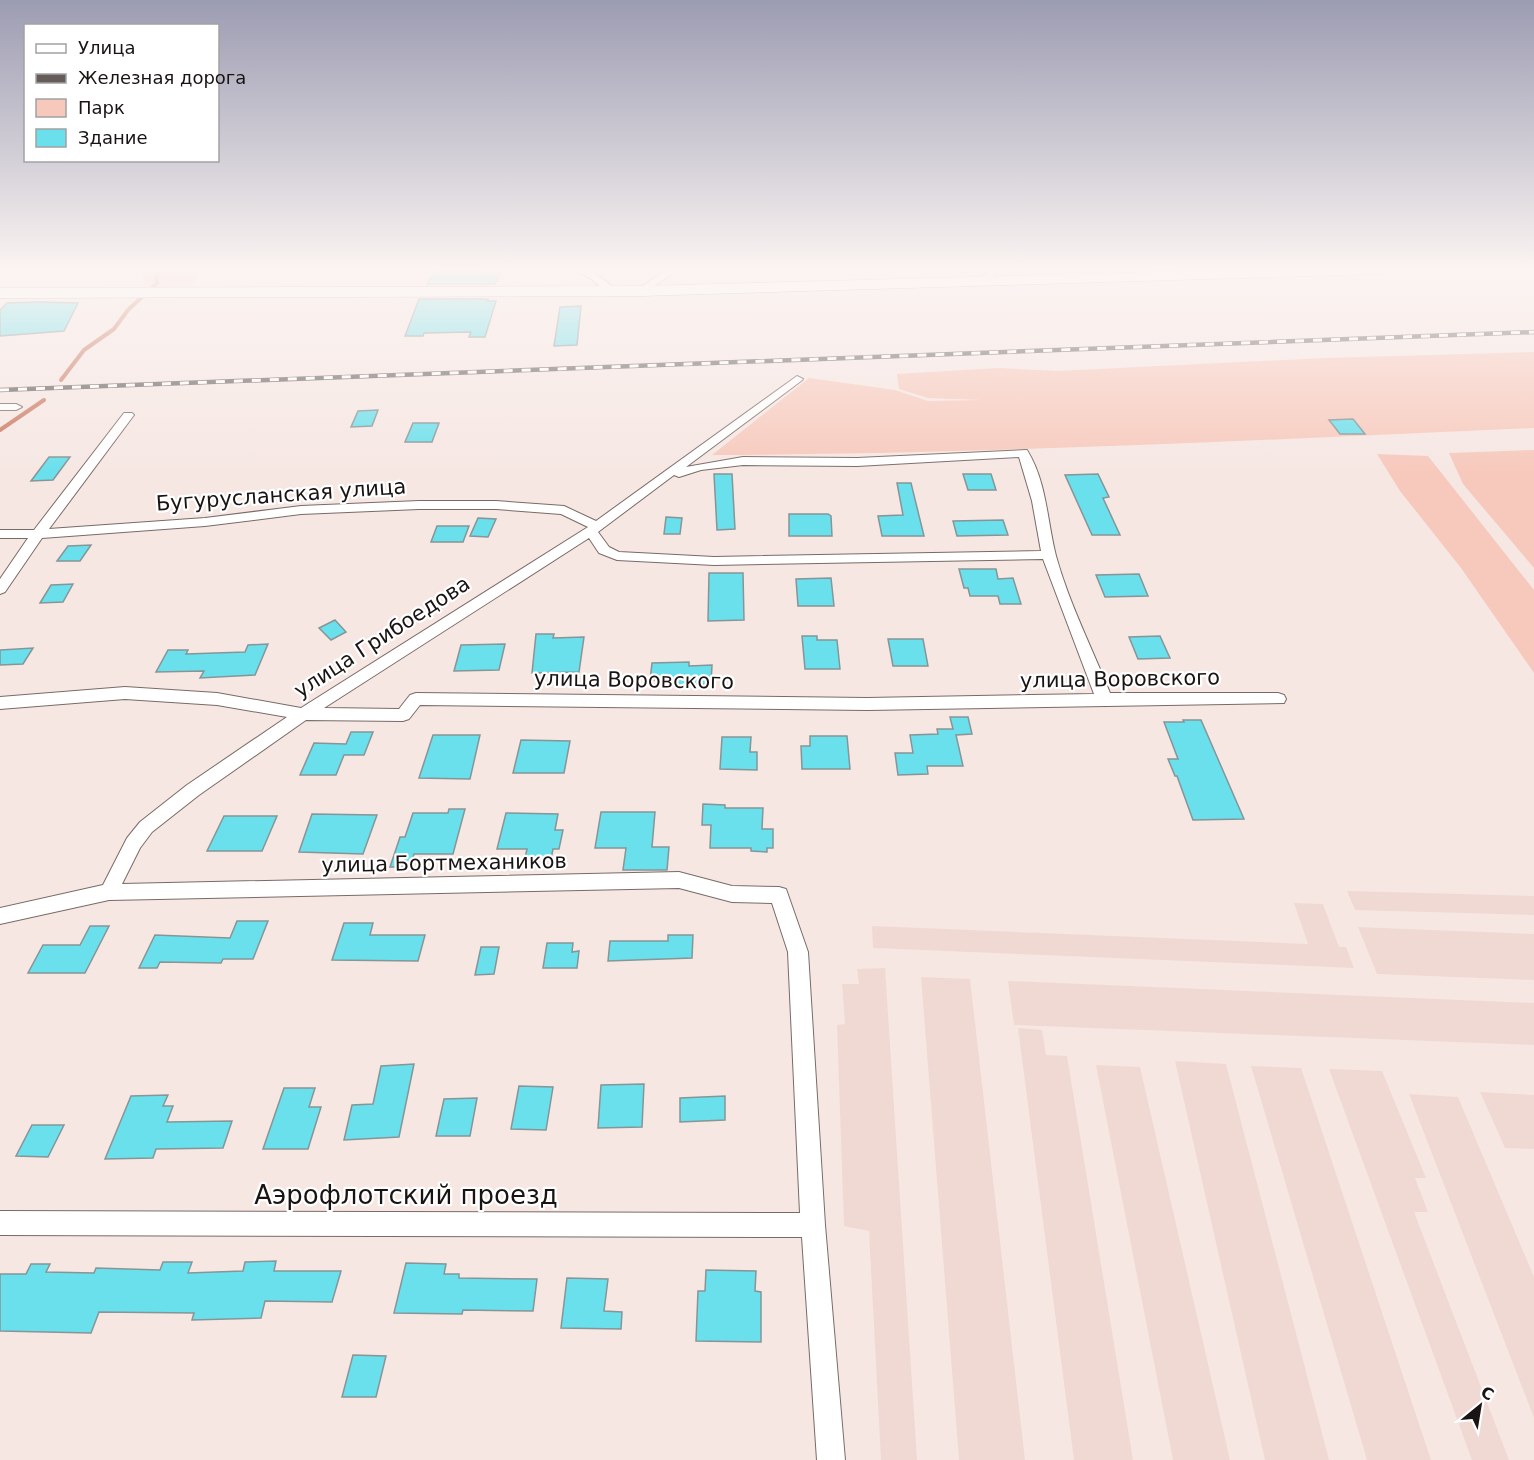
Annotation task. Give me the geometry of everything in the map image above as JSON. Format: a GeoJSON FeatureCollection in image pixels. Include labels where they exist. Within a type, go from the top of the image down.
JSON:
{"type":"FeatureCollection","features":[{"type":"Feature","properties":{"kind":"street","name":"улица Грибоедова"},"geometry":{"type":"LineString","coordinates":[[109,892],[133,843],[146,827],[193,790],[303,714],[594,528],[797,379]]}},
{"type":"Feature","properties":{"kind":"street"},"geometry":{"type":"LineString","coordinates":[[0,407],[16,406]]}},
{"type":"Feature","properties":{"kind":"street"},"geometry":{"type":"LineString","coordinates":[[0,589],[38,534],[128,415]]}},
{"type":"Feature","properties":{"kind":"street"},"geometry":{"type":"LineString","coordinates":[[658,481],[697,466],[730,463],[859,462],[1023,453],[1030,467],[1039,501],[1049,555],[1104,699]]}},
{"type":"Feature","properties":{"kind":"street","name":"Бугурусланская улица"},"geometry":{"type":"LineString","coordinates":[[0,534],[38,534],[205,522],[248,514],[301,510],[419,505],[508,506],[564,510],[594,528]]}},
{"type":"Feature","properties":{"kind":"street"},"geometry":{"type":"LineString","coordinates":[[594,528],[603,550],[617,556],[714,561],[1049,555]]}},
{"type":"Feature","properties":{"kind":"street","name":"улица Воровского"},"geometry":{"type":"LineString","coordinates":[[0,703],[125,693],[217,699],[303,714],[403,715],[416,699],[867,705],[1104,699],[1278,699]]}},
{"type":"Feature","properties":{"kind":"street","name":"улица Бортмехаников"},"geometry":{"type":"LineString","coordinates":[[109,892],[679,880],[732,894],[778,895],[798,952],[813,1226]]}},
{"type":"Feature","properties":{"kind":"street"},"geometry":{"type":"LineString","coordinates":[[0,916],[109,892]]}},
{"type":"Feature","properties":{"kind":"street","name":"Аэрофлотский проезд"},"geometry":{"type":"LineString","coordinates":[[0,1222],[813,1226]]}},
{"type":"Feature","properties":{"kind":"street"},"geometry":{"type":"LineString","coordinates":[[813,1226],[831,1460]]}},
{"type":"Feature","properties":{"kind":"shaded area"},"geometry":{"type":"Polygon","coordinates":[[[1347,891],[1534,896],[1534,915],[1355,910],[1347,891]]]}},
{"type":"Feature","properties":{"kind":"shaded area"},"geometry":{"type":"Polygon","coordinates":[[[1294,903],[1323,904],[1339,947],[1346,947],[1354,968],[873,948],[872,926],[1308,944],[1294,903]]]}},
{"type":"Feature","properties":{"kind":"shaded area"},"geometry":{"type":"Polygon","coordinates":[[[1358,927],[1534,934],[1534,980],[1377,974],[1358,927]]]}},
{"type":"Feature","properties":{"kind":"shaded area"},"geometry":{"type":"Polygon","coordinates":[[[885,968],[917,1460],[881,1460],[869,1231],[844,1226],[837,1025],[845,1024],[842,984],[859,984],[857,969],[885,968]]]}},
{"type":"Feature","properties":{"kind":"shaded area"},"geometry":{"type":"Polygon","coordinates":[[[921,977],[970,979],[1025,1460],[959,1460],[921,977]]]}},
{"type":"Feature","properties":{"kind":"shaded area"},"geometry":{"type":"Polygon","coordinates":[[[1008,981],[1534,1003],[1534,1045],[1014,1025],[1008,981]]]}},
{"type":"Feature","properties":{"kind":"shaded area"},"geometry":{"type":"Polygon","coordinates":[[[1018,1028],[1042,1030],[1046,1055],[1067,1056],[1133,1460],[1074,1460],[1018,1028]]]}},
{"type":"Feature","properties":{"kind":"shaded area"},"geometry":{"type":"Polygon","coordinates":[[[1175,1061],[1226,1064],[1329,1460],[1265,1460],[1175,1061]]]}},
{"type":"Feature","properties":{"kind":"shaded area"},"geometry":{"type":"Polygon","coordinates":[[[1096,1065],[1140,1067],[1230,1460],[1173,1460],[1096,1065]]]}},
{"type":"Feature","properties":{"kind":"shaded area"},"geometry":{"type":"Polygon","coordinates":[[[1251,1066],[1301,1068],[1431,1460],[1367,1460],[1251,1066]]]}},
{"type":"Feature","properties":{"kind":"shaded area"},"geometry":{"type":"Polygon","coordinates":[[[1329,1069],[1382,1071],[1426,1178],[1415,1178],[1428,1212],[1414,1212],[1509,1460],[1472,1460],[1329,1069]]]}},
{"type":"Feature","properties":{"kind":"shaded area"},"geometry":{"type":"Polygon","coordinates":[[[1480,1092],[1534,1095],[1534,1149],[1505,1148],[1480,1092]]]}},
{"type":"Feature","properties":{"kind":"shaded area"},"geometry":{"type":"Polygon","coordinates":[[[1409,1094],[1458,1097],[1534,1277],[1534,1418],[1409,1094]]]}},
{"type":"Feature","properties":{"kind":"green space"},"geometry":{"type":"Polygon","coordinates":[[[1534,352],[1534,428],[1020,449],[712,455],[809,378],[895,390],[928,401],[983,400],[928,398],[899,389],[897,374],[998,368],[1058,371],[1325,358],[1534,352]]]}},
{"type":"Feature","properties":{"kind":"green space"},"geometry":{"type":"Polygon","coordinates":[[[1534,450],[1534,568],[1463,484],[1449,453],[1534,450]]]}},
{"type":"Feature","properties":{"kind":"green space"},"geometry":{"type":"Polygon","coordinates":[[[1377,454],[1428,456],[1534,590],[1534,673],[1461,568],[1400,491],[1377,454]]]}},
{"type":"Feature","properties":{"kind":"building"},"geometry":{"type":"Polygon","coordinates":[[[555,337],[578,337],[577,345],[554,346],[555,337]]]}},
{"type":"Feature","properties":{"kind":"building"},"geometry":{"type":"Polygon","coordinates":[[[378,410],[372,426],[351,427],[358,411],[378,410]]]}},
{"type":"Feature","properties":{"kind":"building"},"geometry":{"type":"Polygon","coordinates":[[[1353,419],[1365,434],[1340,434],[1329,420],[1353,419]]]}},
{"type":"Feature","properties":{"kind":"building"},"geometry":{"type":"Polygon","coordinates":[[[413,423],[439,423],[432,442],[405,442],[413,423]]]}},
{"type":"Feature","properties":{"kind":"building"},"geometry":{"type":"Polygon","coordinates":[[[49,457],[70,457],[53,480],[31,481],[49,457]]]}},
{"type":"Feature","properties":{"kind":"building"},"geometry":{"type":"Polygon","coordinates":[[[714,474],[732,474],[735,529],[717,530],[714,474]]]}},
{"type":"Feature","properties":{"kind":"building"},"geometry":{"type":"Polygon","coordinates":[[[963,474],[991,474],[996,490],[968,490],[963,474]]]}},
{"type":"Feature","properties":{"kind":"building"},"geometry":{"type":"Polygon","coordinates":[[[1098,474],[1109,497],[1103,498],[1120,535],[1092,535],[1065,475],[1098,474]]]}},
{"type":"Feature","properties":{"kind":"building"},"geometry":{"type":"Polygon","coordinates":[[[897,483],[911,483],[924,536],[882,536],[878,516],[903,515],[897,483]]]}},
{"type":"Feature","properties":{"kind":"building"},"geometry":{"type":"Polygon","coordinates":[[[789,514],[828,514],[831,516],[832,536],[789,536],[789,514]]]}},
{"type":"Feature","properties":{"kind":"building"},"geometry":{"type":"Polygon","coordinates":[[[666,517],[682,518],[680,534],[664,534],[666,517]]]}},
{"type":"Feature","properties":{"kind":"building"},"geometry":{"type":"Polygon","coordinates":[[[478,518],[496,519],[488,537],[470,536],[478,518]]]}},
{"type":"Feature","properties":{"kind":"building"},"geometry":{"type":"Polygon","coordinates":[[[1003,520],[1008,535],[957,536],[953,521],[1003,520]]]}},
{"type":"Feature","properties":{"kind":"building"},"geometry":{"type":"Polygon","coordinates":[[[437,526],[469,526],[463,542],[431,542],[437,526]]]}},
{"type":"Feature","properties":{"kind":"building"},"geometry":{"type":"Polygon","coordinates":[[[91,545],[80,561],[57,561],[68,546],[91,545]]]}},
{"type":"Feature","properties":{"kind":"building"},"geometry":{"type":"Polygon","coordinates":[[[959,569],[996,569],[998,579],[1013,578],[1021,604],[1000,604],[998,596],[970,596],[968,588],[964,588],[959,569]]]}},
{"type":"Feature","properties":{"kind":"building"},"geometry":{"type":"Polygon","coordinates":[[[709,573],[743,573],[744,620],[708,621],[709,573]]]}},
{"type":"Feature","properties":{"kind":"building"},"geometry":{"type":"Polygon","coordinates":[[[1139,574],[1148,596],[1105,597],[1096,575],[1139,574]]]}},
{"type":"Feature","properties":{"kind":"building"},"geometry":{"type":"Polygon","coordinates":[[[831,578],[834,606],[798,606],[796,579],[831,578]]]}},
{"type":"Feature","properties":{"kind":"building"},"geometry":{"type":"Polygon","coordinates":[[[73,584],[63,602],[40,603],[51,585],[73,584]]]}},
{"type":"Feature","properties":{"kind":"building"},"geometry":{"type":"Polygon","coordinates":[[[335,620],[346,632],[331,640],[319,628],[335,620]]]}},
{"type":"Feature","properties":{"kind":"building"},"geometry":{"type":"Polygon","coordinates":[[[536,634],[554,634],[553,638],[584,637],[579,672],[532,673],[536,634]]]}},
{"type":"Feature","properties":{"kind":"building"},"geometry":{"type":"Polygon","coordinates":[[[802,636],[817,636],[817,640],[837,640],[840,669],[805,669],[802,636]]]}},
{"type":"Feature","properties":{"kind":"building"},"geometry":{"type":"Polygon","coordinates":[[[1160,636],[1170,658],[1138,659],[1129,637],[1160,636]]]}},
{"type":"Feature","properties":{"kind":"building"},"geometry":{"type":"Polygon","coordinates":[[[888,639],[923,639],[928,666],[893,666],[888,639]]]}},
{"type":"Feature","properties":{"kind":"building"},"geometry":{"type":"Polygon","coordinates":[[[268,644],[255,675],[200,678],[204,671],[156,672],[168,650],[188,650],[186,654],[245,652],[248,645],[268,644]]]}},
{"type":"Feature","properties":{"kind":"building"},"geometry":{"type":"Polygon","coordinates":[[[505,644],[499,670],[454,671],[461,645],[505,644]]]}},
{"type":"Feature","properties":{"kind":"building"},"geometry":{"type":"Polygon","coordinates":[[[33,648],[23,664],[0,665],[0,650],[33,648]]]}},
{"type":"Feature","properties":{"kind":"building"},"geometry":{"type":"Polygon","coordinates":[[[689,662],[689,666],[712,665],[711,684],[675,685],[675,679],[650,680],[652,663],[689,662]]]}},
{"type":"Feature","properties":{"kind":"building"},"geometry":{"type":"Polygon","coordinates":[[[950,717],[968,717],[972,734],[956,735],[963,766],[927,766],[928,774],[898,775],[895,753],[913,753],[910,735],[938,734],[937,729],[953,729],[950,717]]]}},
{"type":"Feature","properties":{"kind":"building"},"geometry":{"type":"Polygon","coordinates":[[[1183,720],[1201,720],[1244,819],[1193,820],[1177,776],[1168,759],[1178,759],[1164,722],[1184,722],[1183,720]]]}},
{"type":"Feature","properties":{"kind":"building"},"geometry":{"type":"Polygon","coordinates":[[[351,732],[373,732],[364,755],[344,755],[336,775],[300,775],[314,743],[346,744],[351,732]]]}},
{"type":"Feature","properties":{"kind":"building"},"geometry":{"type":"Polygon","coordinates":[[[433,735],[480,735],[470,779],[419,778],[433,735]]]}},
{"type":"Feature","properties":{"kind":"building"},"geometry":{"type":"Polygon","coordinates":[[[810,736],[847,736],[850,769],[802,769],[801,746],[810,746],[810,736]]]}},
{"type":"Feature","properties":{"kind":"building"},"geometry":{"type":"Polygon","coordinates":[[[722,737],[751,737],[750,752],[757,752],[757,770],[720,769],[722,737]]]}},
{"type":"Feature","properties":{"kind":"building"},"geometry":{"type":"Polygon","coordinates":[[[521,740],[570,741],[564,773],[513,773],[521,740]]]}},
{"type":"Feature","properties":{"kind":"building"},"geometry":{"type":"Polygon","coordinates":[[[703,804],[725,805],[725,808],[763,808],[762,829],[773,829],[773,848],[767,848],[767,852],[751,851],[751,848],[710,848],[711,825],[702,825],[703,804]]]}},
{"type":"Feature","properties":{"kind":"building"},"geometry":{"type":"Polygon","coordinates":[[[449,809],[465,809],[453,854],[414,854],[410,867],[390,867],[400,837],[405,837],[413,813],[448,813],[449,809]]]}},
{"type":"Feature","properties":{"kind":"building"},"geometry":{"type":"Polygon","coordinates":[[[601,812],[655,812],[652,847],[669,847],[667,870],[623,870],[626,848],[595,848],[601,812]]]}},
{"type":"Feature","properties":{"kind":"building"},"geometry":{"type":"Polygon","coordinates":[[[506,813],[558,814],[555,830],[563,830],[559,849],[553,849],[551,859],[525,858],[527,849],[497,849],[506,813]]]}},
{"type":"Feature","properties":{"kind":"building"},"geometry":{"type":"Polygon","coordinates":[[[312,814],[377,815],[363,854],[299,852],[312,814]]]}},
{"type":"Feature","properties":{"kind":"building"},"geometry":{"type":"Polygon","coordinates":[[[224,816],[277,816],[262,851],[207,851],[224,816]]]}},
{"type":"Feature","properties":{"kind":"building"},"geometry":{"type":"Polygon","coordinates":[[[237,921],[268,921],[253,959],[223,959],[221,963],[160,962],[157,968],[139,968],[155,935],[230,938],[237,921]]]}},
{"type":"Feature","properties":{"kind":"building"},"geometry":{"type":"Polygon","coordinates":[[[344,923],[373,923],[370,935],[425,935],[418,961],[332,960],[344,923]]]}},
{"type":"Feature","properties":{"kind":"building"},"geometry":{"type":"Polygon","coordinates":[[[90,926],[109,926],[85,973],[28,973],[43,945],[80,945],[90,926]]]}},
{"type":"Feature","properties":{"kind":"building"},"geometry":{"type":"Polygon","coordinates":[[[668,935],[693,935],[692,958],[608,961],[610,941],[668,941],[668,935]]]}},
{"type":"Feature","properties":{"kind":"building"},"geometry":{"type":"Polygon","coordinates":[[[547,943],[573,943],[572,952],[579,951],[577,968],[543,968],[547,943]]]}},
{"type":"Feature","properties":{"kind":"building"},"geometry":{"type":"Polygon","coordinates":[[[481,947],[499,947],[494,974],[475,975],[481,947]]]}},
{"type":"Feature","properties":{"kind":"building"},"geometry":{"type":"Polygon","coordinates":[[[414,1064],[399,1137],[344,1140],[352,1105],[373,1104],[381,1066],[414,1064]]]}},
{"type":"Feature","properties":{"kind":"building"},"geometry":{"type":"Polygon","coordinates":[[[644,1084],[642,1127],[598,1128],[601,1085],[644,1084]]]}},
{"type":"Feature","properties":{"kind":"building"},"geometry":{"type":"Polygon","coordinates":[[[519,1086],[553,1087],[546,1130],[511,1129],[519,1086]]]}},
{"type":"Feature","properties":{"kind":"building"},"geometry":{"type":"Polygon","coordinates":[[[284,1088],[315,1088],[309,1107],[321,1107],[308,1149],[263,1149],[284,1088]]]}},
{"type":"Feature","properties":{"kind":"building"},"geometry":{"type":"Polygon","coordinates":[[[168,1095],[163,1106],[173,1106],[167,1122],[232,1121],[223,1148],[156,1149],[153,1158],[105,1159],[131,1096],[168,1095]]]}},
{"type":"Feature","properties":{"kind":"building"},"geometry":{"type":"Polygon","coordinates":[[[725,1096],[725,1120],[680,1122],[680,1098],[725,1096]]]}},
{"type":"Feature","properties":{"kind":"building"},"geometry":{"type":"Polygon","coordinates":[[[477,1098],[470,1136],[436,1136],[444,1099],[477,1098]]]}},
{"type":"Feature","properties":{"kind":"building"},"geometry":{"type":"Polygon","coordinates":[[[32,1125],[64,1125],[48,1157],[16,1156],[32,1125]]]}},
{"type":"Feature","properties":{"kind":"building"},"geometry":{"type":"Polygon","coordinates":[[[276,1261],[274,1271],[341,1271],[332,1302],[265,1301],[261,1318],[192,1320],[194,1313],[99,1312],[91,1333],[0,1331],[0,1274],[26,1274],[31,1264],[50,1264],[46,1272],[94,1273],[96,1268],[160,1270],[163,1262],[192,1262],[188,1273],[243,1271],[245,1262],[276,1261]]]}},
{"type":"Feature","properties":{"kind":"building"},"geometry":{"type":"Polygon","coordinates":[[[406,1263],[446,1264],[444,1274],[459,1274],[459,1278],[537,1279],[533,1311],[463,1310],[462,1314],[394,1313],[406,1263]]]}},
{"type":"Feature","properties":{"kind":"building"},"geometry":{"type":"Polygon","coordinates":[[[706,1270],[756,1271],[755,1291],[761,1292],[761,1342],[696,1341],[698,1291],[705,1291],[706,1270]]]}},
{"type":"Feature","properties":{"kind":"building"},"geometry":{"type":"Polygon","coordinates":[[[567,1278],[608,1279],[604,1311],[622,1312],[621,1329],[561,1328],[567,1278]]]}},
{"type":"Feature","properties":{"kind":"building"},"geometry":{"type":"Polygon","coordinates":[[[353,1355],[386,1356],[376,1397],[342,1397],[353,1355]]]}},
{"type":"Feature","properties":{"kind":"waterway"},"geometry":{"type":"LineString","coordinates":[[61,380],[84,350],[102,337]]}},
{"type":"Feature","properties":{"kind":"waterway"},"geometry":{"type":"LineString","coordinates":[[0,430],[44,400]]}},
{"type":"Feature","properties":{"kind":"railway"},"geometry":{"type":"LineString","coordinates":[[0,390],[1398,337]]}}]}
